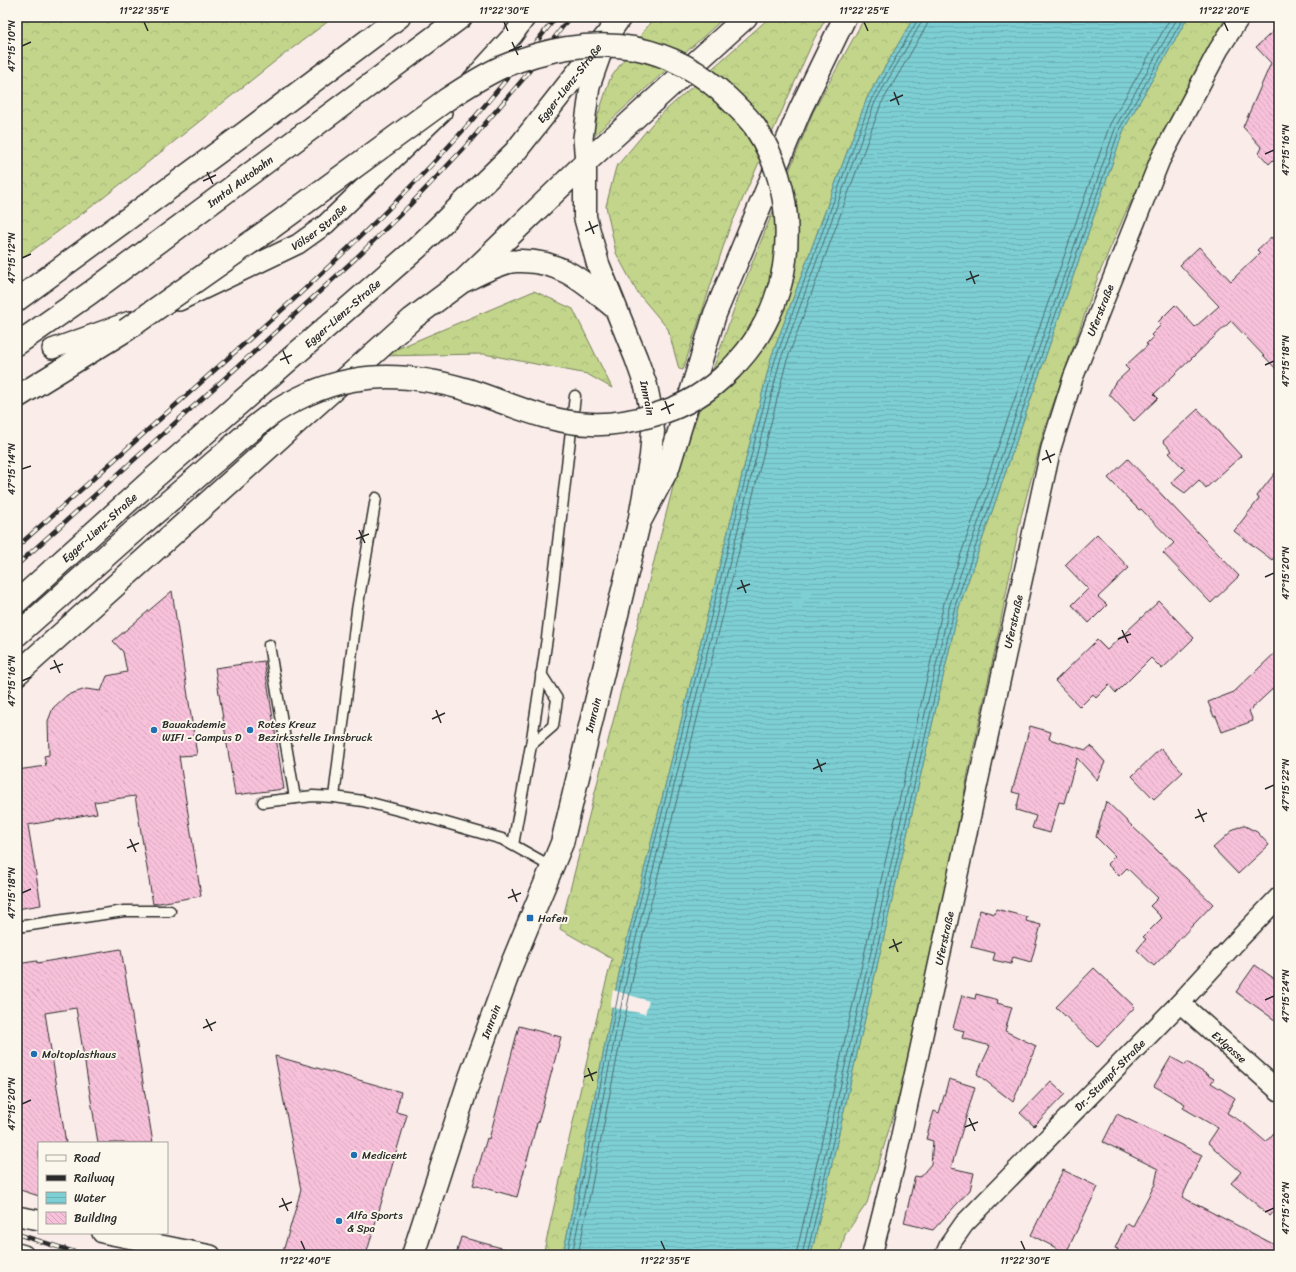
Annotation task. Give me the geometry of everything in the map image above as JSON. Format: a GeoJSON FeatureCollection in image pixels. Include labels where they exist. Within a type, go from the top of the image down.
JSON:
{"type":"FeatureCollection","features":[{"type":"Feature","properties":{"kind":"main road"},"geometry":{"type":"LineString","coordinates":[[17,300],[227,146],[399,17]]}},
{"type":"Feature","properties":{"kind":"main road","name":"Inntal Autobahn"},"geometry":{"type":"LineString","coordinates":[[17,344],[102,285],[461,17]]}},
{"type":"Feature","properties":{"kind":"main road"},"geometry":{"type":"LineString","coordinates":[[17,674],[412,319],[463,281],[585,163],[746,17]]}},
{"type":"Feature","properties":{"kind":"main road"},"geometry":{"type":"LineString","coordinates":[[639,522],[668,468],[715,314],[800,110],[845,17]]}},
{"type":"Feature","properties":{"kind":"main road","name":"Egger-Lienz-Straße"},"geometry":{"type":"LineString","coordinates":[[17,602],[154,478],[418,247],[456,211],[515,152],[614,26]]}},
{"type":"Feature","properties":{"kind":"main road"},"geometry":{"type":"LineString","coordinates":[[17,397],[126,330],[278,223],[446,100],[500,68],[531,56],[553,50],[574,47],[613,46],[633,48],[646,51],[681,64],[704,77],[722,91],[754,126],[776,169],[783,191],[787,241],[785,265],[780,288],[771,312],[759,336],[728,373],[709,389],[688,402],[665,412],[636,420],[613,424],[588,424],[563,421],[536,414],[467,390],[409,377],[354,379],[328,386],[307,395],[266,418],[134,531],[17,635]]}},
{"type":"Feature","properties":{"kind":"main road","name":"Innrain"},"geometry":{"type":"LineString","coordinates":[[413,1255],[470,1078],[511,966],[562,843],[639,522],[651,456],[653,431],[646,386],[598,264],[586,217],[585,163]]}},
{"type":"Feature","properties":{"kind":"main road"},"geometry":{"type":"LineString","coordinates":[[463,281],[493,268],[516,261],[543,263],[566,270],[616,308]]}},
{"type":"Feature","properties":{"kind":"street","name":"Völser Straße"},"geometry":{"type":"LineString","coordinates":[[52,349],[161,310],[298,244],[326,224],[441,113],[513,35],[526,17]]}},
{"type":"Feature","properties":{"kind":"street","name":"Uferstraße"},"geometry":{"type":"LineString","coordinates":[[872,1255],[895,1162],[1051,448],[1073,378],[1160,160],[1219,49],[1240,17]]}},
{"type":"Feature","properties":{"kind":"street"},"geometry":{"type":"LineString","coordinates":[[585,163],[582,138],[590,86],[614,26]]}},
{"type":"Feature","properties":{"kind":"street","name":"Dr.-Stumpf-Straße"},"geometry":{"type":"LineString","coordinates":[[945,1255],[950,1244],[964,1224],[1180,1003],[1279,897]]}},
{"type":"Feature","properties":{"kind":"street","name":"Exlgasse"},"geometry":{"type":"LineString","coordinates":[[1180,1003],[1279,1091]]}},
{"type":"Feature","properties":{"kind":"street"},"geometry":{"type":"LineString","coordinates":[[17,1216],[38,1220]]}},
{"type":"Feature","properties":{"kind":"street"},"geometry":{"type":"LineString","coordinates":[[107,1234],[211,1255]]}},
{"type":"Feature","properties":{"kind":"street"},"geometry":{"type":"LineString","coordinates":[[17,1253],[24,1255]]}},
{"type":"Feature","properties":{"kind":"lane"},"geometry":{"type":"LineString","coordinates":[[513,845],[531,745],[547,638],[575,396]]}},
{"type":"Feature","properties":{"kind":"lane"},"geometry":{"type":"LineString","coordinates":[[334,797],[357,610],[376,498]]}},
{"type":"Feature","properties":{"kind":"lane"},"geometry":{"type":"LineString","coordinates":[[269,645],[295,798]]}},
{"type":"Feature","properties":{"kind":"lane"},"geometry":{"type":"LineString","coordinates":[[531,745],[553,726],[557,699],[541,674]]}},
{"type":"Feature","properties":{"kind":"lane"},"geometry":{"type":"LineString","coordinates":[[262,802],[313,796],[363,801],[436,820],[502,840],[552,867]]}},
{"type":"Feature","properties":{"kind":"lane"},"geometry":{"type":"LineString","coordinates":[[17,926],[124,911],[170,911]]}},
{"type":"Feature","properties":{"kind":"green space"},"geometry":{"type":"Polygon","coordinates":[[[17,17],[334,17],[278,59],[103,198],[17,262],[17,17]]]}},
{"type":"Feature","properties":{"kind":"green space"},"geometry":{"type":"Polygon","coordinates":[[[654,17],[725,17],[590,139],[610,79],[654,17]]]}},
{"type":"Feature","properties":{"kind":"green space"},"geometry":{"type":"Polygon","coordinates":[[[770,17],[827,17],[814,39],[728,232],[683,370],[679,369],[668,329],[637,292],[616,253],[606,206],[616,167],[657,118],[770,17]]]}},
{"type":"Feature","properties":{"kind":"green space"},"geometry":{"type":"Polygon","coordinates":[[[865,17],[914,17],[867,98],[771,358],[621,964],[563,1255],[543,1255],[595,1025],[612,959],[560,929],[675,479],[736,303],[813,112],[865,17]]]}},
{"type":"Feature","properties":{"kind":"green space"},"geometry":{"type":"Polygon","coordinates":[[[1188,17],[1231,17],[1179,105],[1125,214],[1099,274],[1045,427],[1021,517],[996,645],[968,773],[938,931],[904,1079],[867,1203],[845,1235],[840,1255],[811,1255],[959,607],[1124,129],[1188,17]]]}},
{"type":"Feature","properties":{"kind":"green space"},"geometry":{"type":"Polygon","coordinates":[[[534,291],[573,309],[612,388],[587,374],[484,354],[380,356],[534,291]]]}},
{"type":"Feature","properties":{"kind":"water"},"geometry":{"type":"Polygon","coordinates":[[[914,17],[1188,17],[1124,129],[959,607],[811,1255],[563,1255],[621,964],[771,358],[867,98],[914,17]]]}},
{"type":"Feature","properties":{"kind":"pier"},"geometry":{"type":"Polygon","coordinates":[[[613,990],[649,1001],[645,1014],[610,1007],[613,990]]]}},
{"type":"Feature","properties":{"kind":"building"},"geometry":{"type":"Polygon","coordinates":[[[1279,26],[1279,167],[1273,160],[1269,164],[1259,153],[1262,148],[1243,127],[1271,63],[1256,47],[1279,26]]]}},
{"type":"Feature","properties":{"kind":"building"},"geometry":{"type":"Polygon","coordinates":[[[1271,237],[1279,245],[1279,372],[1231,321],[1154,394],[1158,398],[1134,421],[1109,394],[1114,384],[1129,370],[1125,366],[1148,345],[1146,344],[1153,337],[1151,335],[1161,325],[1158,322],[1175,305],[1195,327],[1219,306],[1180,265],[1199,247],[1231,281],[1260,253],[1257,250],[1271,237]]]}},
{"type":"Feature","properties":{"kind":"building"},"geometry":{"type":"Polygon","coordinates":[[[1198,409],[1241,456],[1206,488],[1199,480],[1185,493],[1171,483],[1185,470],[1169,453],[1172,451],[1163,441],[1198,409]]]}},
{"type":"Feature","properties":{"kind":"building"},"geometry":{"type":"Polygon","coordinates":[[[1128,459],[1239,576],[1211,603],[1163,553],[1174,543],[1108,478],[1128,459]]]}},
{"type":"Feature","properties":{"kind":"building"},"geometry":{"type":"Polygon","coordinates":[[[1279,468],[1279,552],[1272,560],[1234,531],[1259,499],[1257,496],[1279,468]]]}},
{"type":"Feature","properties":{"kind":"building"},"geometry":{"type":"Polygon","coordinates":[[[1097,534],[1129,568],[1098,597],[1107,605],[1089,623],[1072,605],[1088,589],[1065,565],[1097,534]]]}},
{"type":"Feature","properties":{"kind":"building"},"geometry":{"type":"Polygon","coordinates":[[[172,591],[197,755],[179,756],[201,896],[153,904],[135,796],[94,802],[97,813],[28,825],[41,905],[17,909],[17,770],[46,766],[44,756],[49,755],[48,721],[53,708],[67,695],[86,689],[101,691],[107,676],[127,672],[123,652],[113,641],[172,591]]]}},
{"type":"Feature","properties":{"kind":"building"},"geometry":{"type":"Polygon","coordinates":[[[1159,601],[1194,638],[1162,669],[1151,658],[1116,693],[1109,685],[1096,698],[1093,694],[1080,707],[1055,681],[1097,640],[1107,650],[1159,601]]]}},
{"type":"Feature","properties":{"kind":"building"},"geometry":{"type":"Polygon","coordinates":[[[1279,649],[1279,683],[1249,711],[1253,721],[1222,732],[1216,716],[1214,717],[1208,702],[1234,692],[1279,649]]]}},
{"type":"Feature","properties":{"kind":"building","name":"Rotes Kreuz Bezirksstelle Innsbruck"},"geometry":{"type":"Polygon","coordinates":[[[264,661],[284,789],[235,795],[215,668],[264,661]]]}},
{"type":"Feature","properties":{"kind":"building"},"geometry":{"type":"Polygon","coordinates":[[[1030,726],[1051,732],[1049,739],[1086,750],[1091,746],[1105,762],[1097,780],[1077,758],[1064,803],[1059,802],[1050,833],[1032,828],[1036,816],[1016,810],[1020,794],[1012,792],[1030,726]]]}},
{"type":"Feature","properties":{"kind":"building"},"geometry":{"type":"Polygon","coordinates":[[[1161,748],[1183,772],[1154,799],[1132,776],[1161,748]]]}},
{"type":"Feature","properties":{"kind":"building"},"geometry":{"type":"Polygon","coordinates":[[[1106,801],[1213,904],[1154,966],[1137,950],[1146,939],[1143,937],[1162,918],[1150,906],[1158,898],[1127,868],[1119,876],[1107,864],[1115,856],[1096,837],[1106,801]]]}},
{"type":"Feature","properties":{"kind":"building"},"geometry":{"type":"Polygon","coordinates":[[[1243,825],[1257,832],[1269,845],[1238,874],[1213,848],[1234,829],[1243,825]]]}},
{"type":"Feature","properties":{"kind":"building"},"geometry":{"type":"Polygon","coordinates":[[[996,909],[1027,917],[1026,921],[1041,925],[1031,962],[1013,957],[1011,964],[993,960],[995,953],[971,947],[980,910],[995,914],[996,909]]]}},
{"type":"Feature","properties":{"kind":"building"},"geometry":{"type":"Polygon","coordinates":[[[121,949],[153,1142],[98,1142],[76,1008],[45,1013],[66,1142],[38,1142],[38,1196],[17,1189],[17,964],[37,961],[37,963],[121,949]]]}},
{"type":"Feature","properties":{"kind":"building"},"geometry":{"type":"Polygon","coordinates":[[[1255,965],[1279,982],[1279,1023],[1236,992],[1255,965]]]}},
{"type":"Feature","properties":{"kind":"building"},"geometry":{"type":"Polygon","coordinates":[[[1094,968],[1135,1007],[1097,1047],[1056,1007],[1094,968]]]}},
{"type":"Feature","properties":{"kind":"building"},"geometry":{"type":"Polygon","coordinates":[[[976,994],[998,1000],[997,1003],[1012,1007],[1005,1031],[1036,1046],[1013,1102],[977,1074],[990,1046],[962,1038],[964,1031],[953,1028],[962,995],[975,999],[976,994]]]}},
{"type":"Feature","properties":{"kind":"building"},"geometry":{"type":"Polygon","coordinates":[[[519,1026],[561,1037],[517,1197],[473,1185],[487,1138],[489,1139],[519,1026]]]}},
{"type":"Feature","properties":{"kind":"building","name":"Medicent"},"geometry":{"type":"Polygon","coordinates":[[[275,1056],[401,1092],[396,1112],[407,1115],[366,1255],[282,1255],[301,1190],[275,1056]]]}},
{"type":"Feature","properties":{"kind":"building"},"geometry":{"type":"Polygon","coordinates":[[[1171,1057],[1185,1065],[1187,1062],[1214,1079],[1211,1083],[1235,1098],[1227,1113],[1245,1124],[1266,1142],[1279,1127],[1279,1206],[1270,1216],[1231,1183],[1241,1172],[1208,1143],[1218,1128],[1183,1108],[1185,1104],[1154,1086],[1171,1057]]]}},
{"type":"Feature","properties":{"kind":"building"},"geometry":{"type":"Polygon","coordinates":[[[949,1079],[975,1087],[951,1168],[974,1173],[970,1190],[933,1230],[904,1223],[915,1176],[920,1177],[931,1164],[933,1141],[926,1139],[934,1111],[939,1113],[949,1079]]]}},
{"type":"Feature","properties":{"kind":"building"},"geometry":{"type":"Polygon","coordinates":[[[1051,1081],[1065,1094],[1034,1126],[1020,1113],[1051,1081]]]}},
{"type":"Feature","properties":{"kind":"building"},"geometry":{"type":"Polygon","coordinates":[[[1117,1114],[1202,1155],[1182,1197],[1279,1247],[1279,1255],[1116,1255],[1118,1249],[1115,1248],[1127,1223],[1133,1226],[1155,1184],[1158,1169],[1103,1142],[1117,1114]]]}},
{"type":"Feature","properties":{"kind":"building"},"geometry":{"type":"Polygon","coordinates":[[[1063,1170],[1098,1187],[1066,1253],[1031,1235],[1063,1170]]]}},
{"type":"Feature","properties":{"kind":"building"},"geometry":{"type":"Polygon","coordinates":[[[461,1237],[509,1250],[509,1255],[456,1255],[461,1237]]]}},
{"type":"Feature","properties":{"kind":"railway"},"geometry":{"type":"LineString","coordinates":[[17,547],[293,300],[411,187],[503,84],[556,17]]}},
{"type":"Feature","properties":{"kind":"railway"},"geometry":{"type":"LineString","coordinates":[[17,565],[254,352],[356,258],[410,205],[466,146],[524,78],[570,17]]}},
{"type":"Feature","properties":{"kind":"railway"},"geometry":{"type":"LineString","coordinates":[[17,1234],[84,1255]]}},
{"type":"Feature","properties":{"kind":"place","name":"Bauakademie WIFI - Campus D"},"geometry":{"type":"Point","coordinates":[154,730]}},
{"type":"Feature","properties":{"kind":"place","name":"Rotes Kreuz Bezirksstelle Innsbruck"},"geometry":{"type":"Point","coordinates":[250,730]}},
{"type":"Feature","properties":{"kind":"place","name":"Hafen"},"geometry":{"type":"Point","coordinates":[530,918]}},
{"type":"Feature","properties":{"kind":"place","name":"Moltoplasthaus"},"geometry":{"type":"Point","coordinates":[34,1054]}},
{"type":"Feature","properties":{"kind":"place","name":"Medicent"},"geometry":{"type":"Point","coordinates":[354,1155]}},
{"type":"Feature","properties":{"kind":"place","name":"Alfa Sports & Spa"},"geometry":{"type":"Point","coordinates":[339,1221]}}]}
